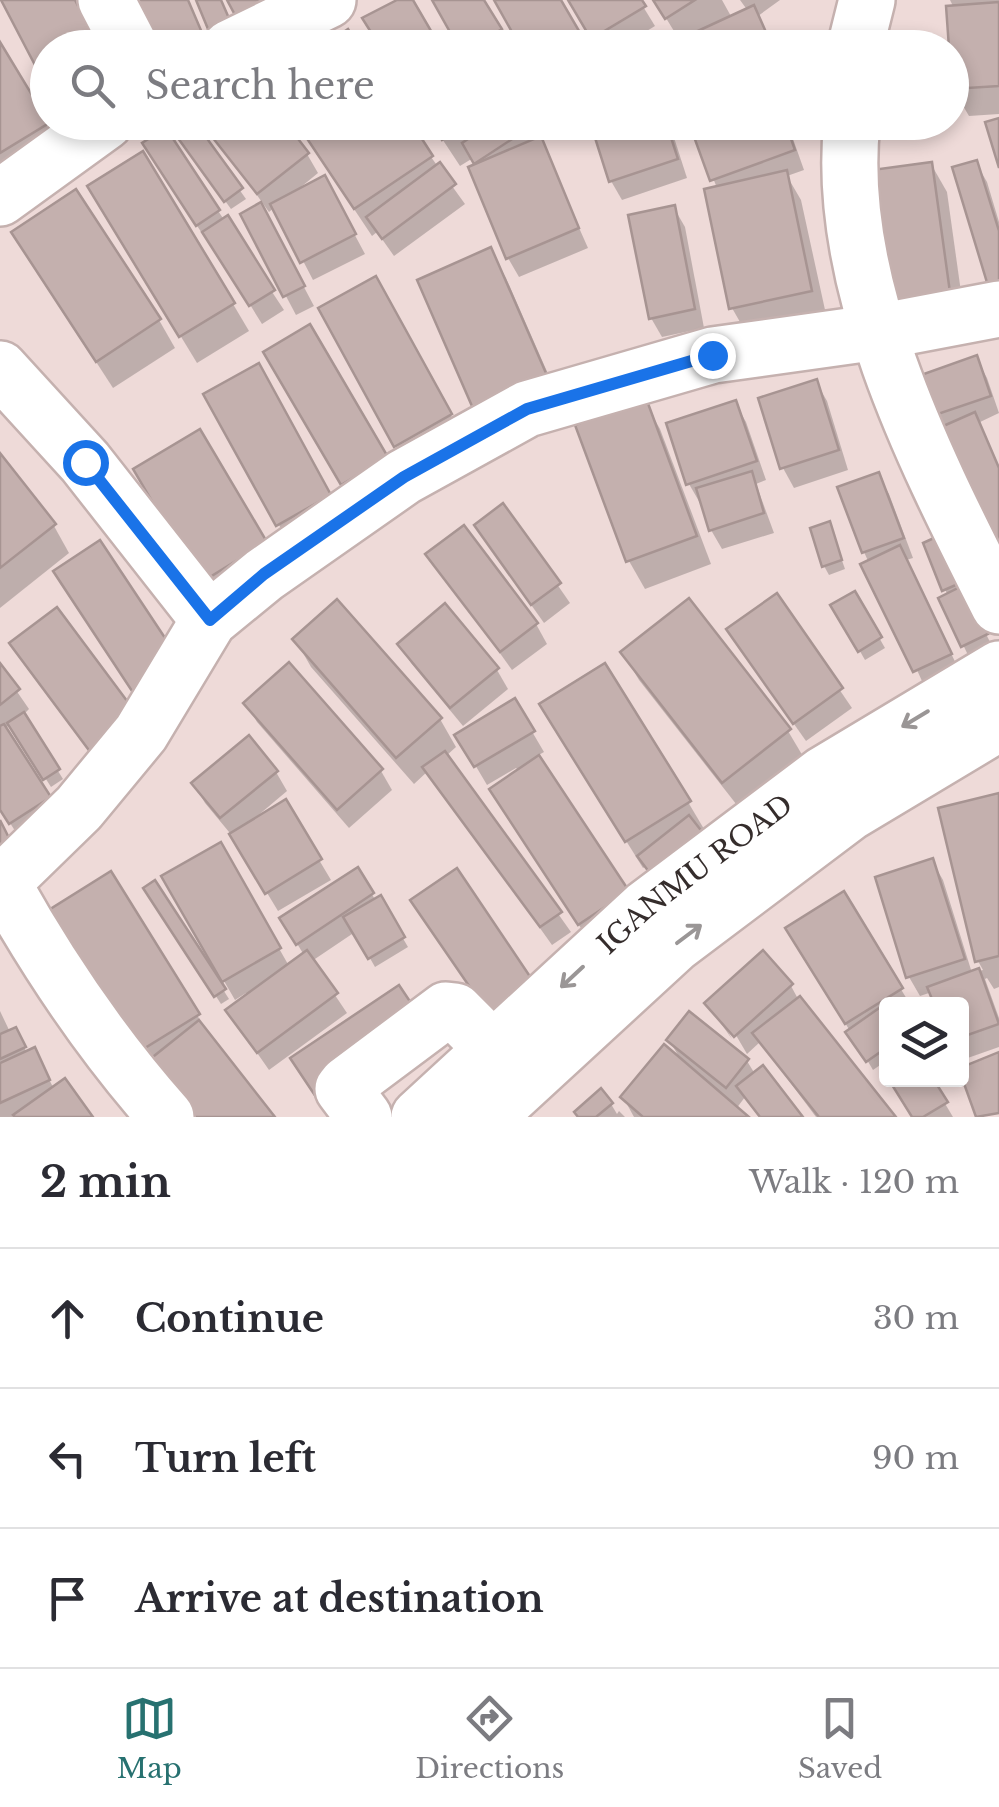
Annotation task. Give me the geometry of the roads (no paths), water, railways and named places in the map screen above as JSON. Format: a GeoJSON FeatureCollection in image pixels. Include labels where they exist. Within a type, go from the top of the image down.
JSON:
{"type":"FeatureCollection","features":[{"type":"Feature","properties":{"kind":"street"},"geometry":{"type":"LineString","coordinates":[[106,0],[122,30]]}},
{"type":"Feature","properties":{"kind":"street"},"geometry":{"type":"LineString","coordinates":[[267,30],[328,0]]}},
{"type":"Feature","properties":{"kind":"street"},"geometry":{"type":"LineString","coordinates":[[860,30],[867,0]]}},
{"type":"Feature","properties":{"kind":"street"},"geometry":{"type":"LineString","coordinates":[[0,198],[80,140]]}},
{"type":"Feature","properties":{"kind":"street"},"geometry":{"type":"LineString","coordinates":[[850,140],[854,224],[878,332],[926,458],[999,606]]}},
{"type":"Feature","properties":{"kind":"street"},"geometry":{"type":"LineString","coordinates":[[166,1117],[117,1062],[47,962],[2,885],[79,808],[141,733],[210,620],[264,574],[404,477],[527,409],[712,355],[878,332],[999,308]]}},
{"type":"Feature","properties":{"kind":"street"},"geometry":{"type":"LineString","coordinates":[[0,369],[85,462],[210,620]]}},
{"type":"Feature","properties":{"kind":"street","name":"IGANMU ROAD"},"geometry":{"type":"LineString","coordinates":[[419,1117],[646,908],[824,774],[999,669]]}},
{"type":"Feature","properties":{"kind":"street","name":"IGANMU ROAD"},"geometry":{"type":"LineString","coordinates":[[487,1117],[675,944],[850,813],[999,722]]}},
{"type":"Feature","properties":{"kind":"street"},"geometry":{"type":"LineString","coordinates":[[364,1117],[343,1089],[446,1010],[454,1011],[494,1050]]}}]}
